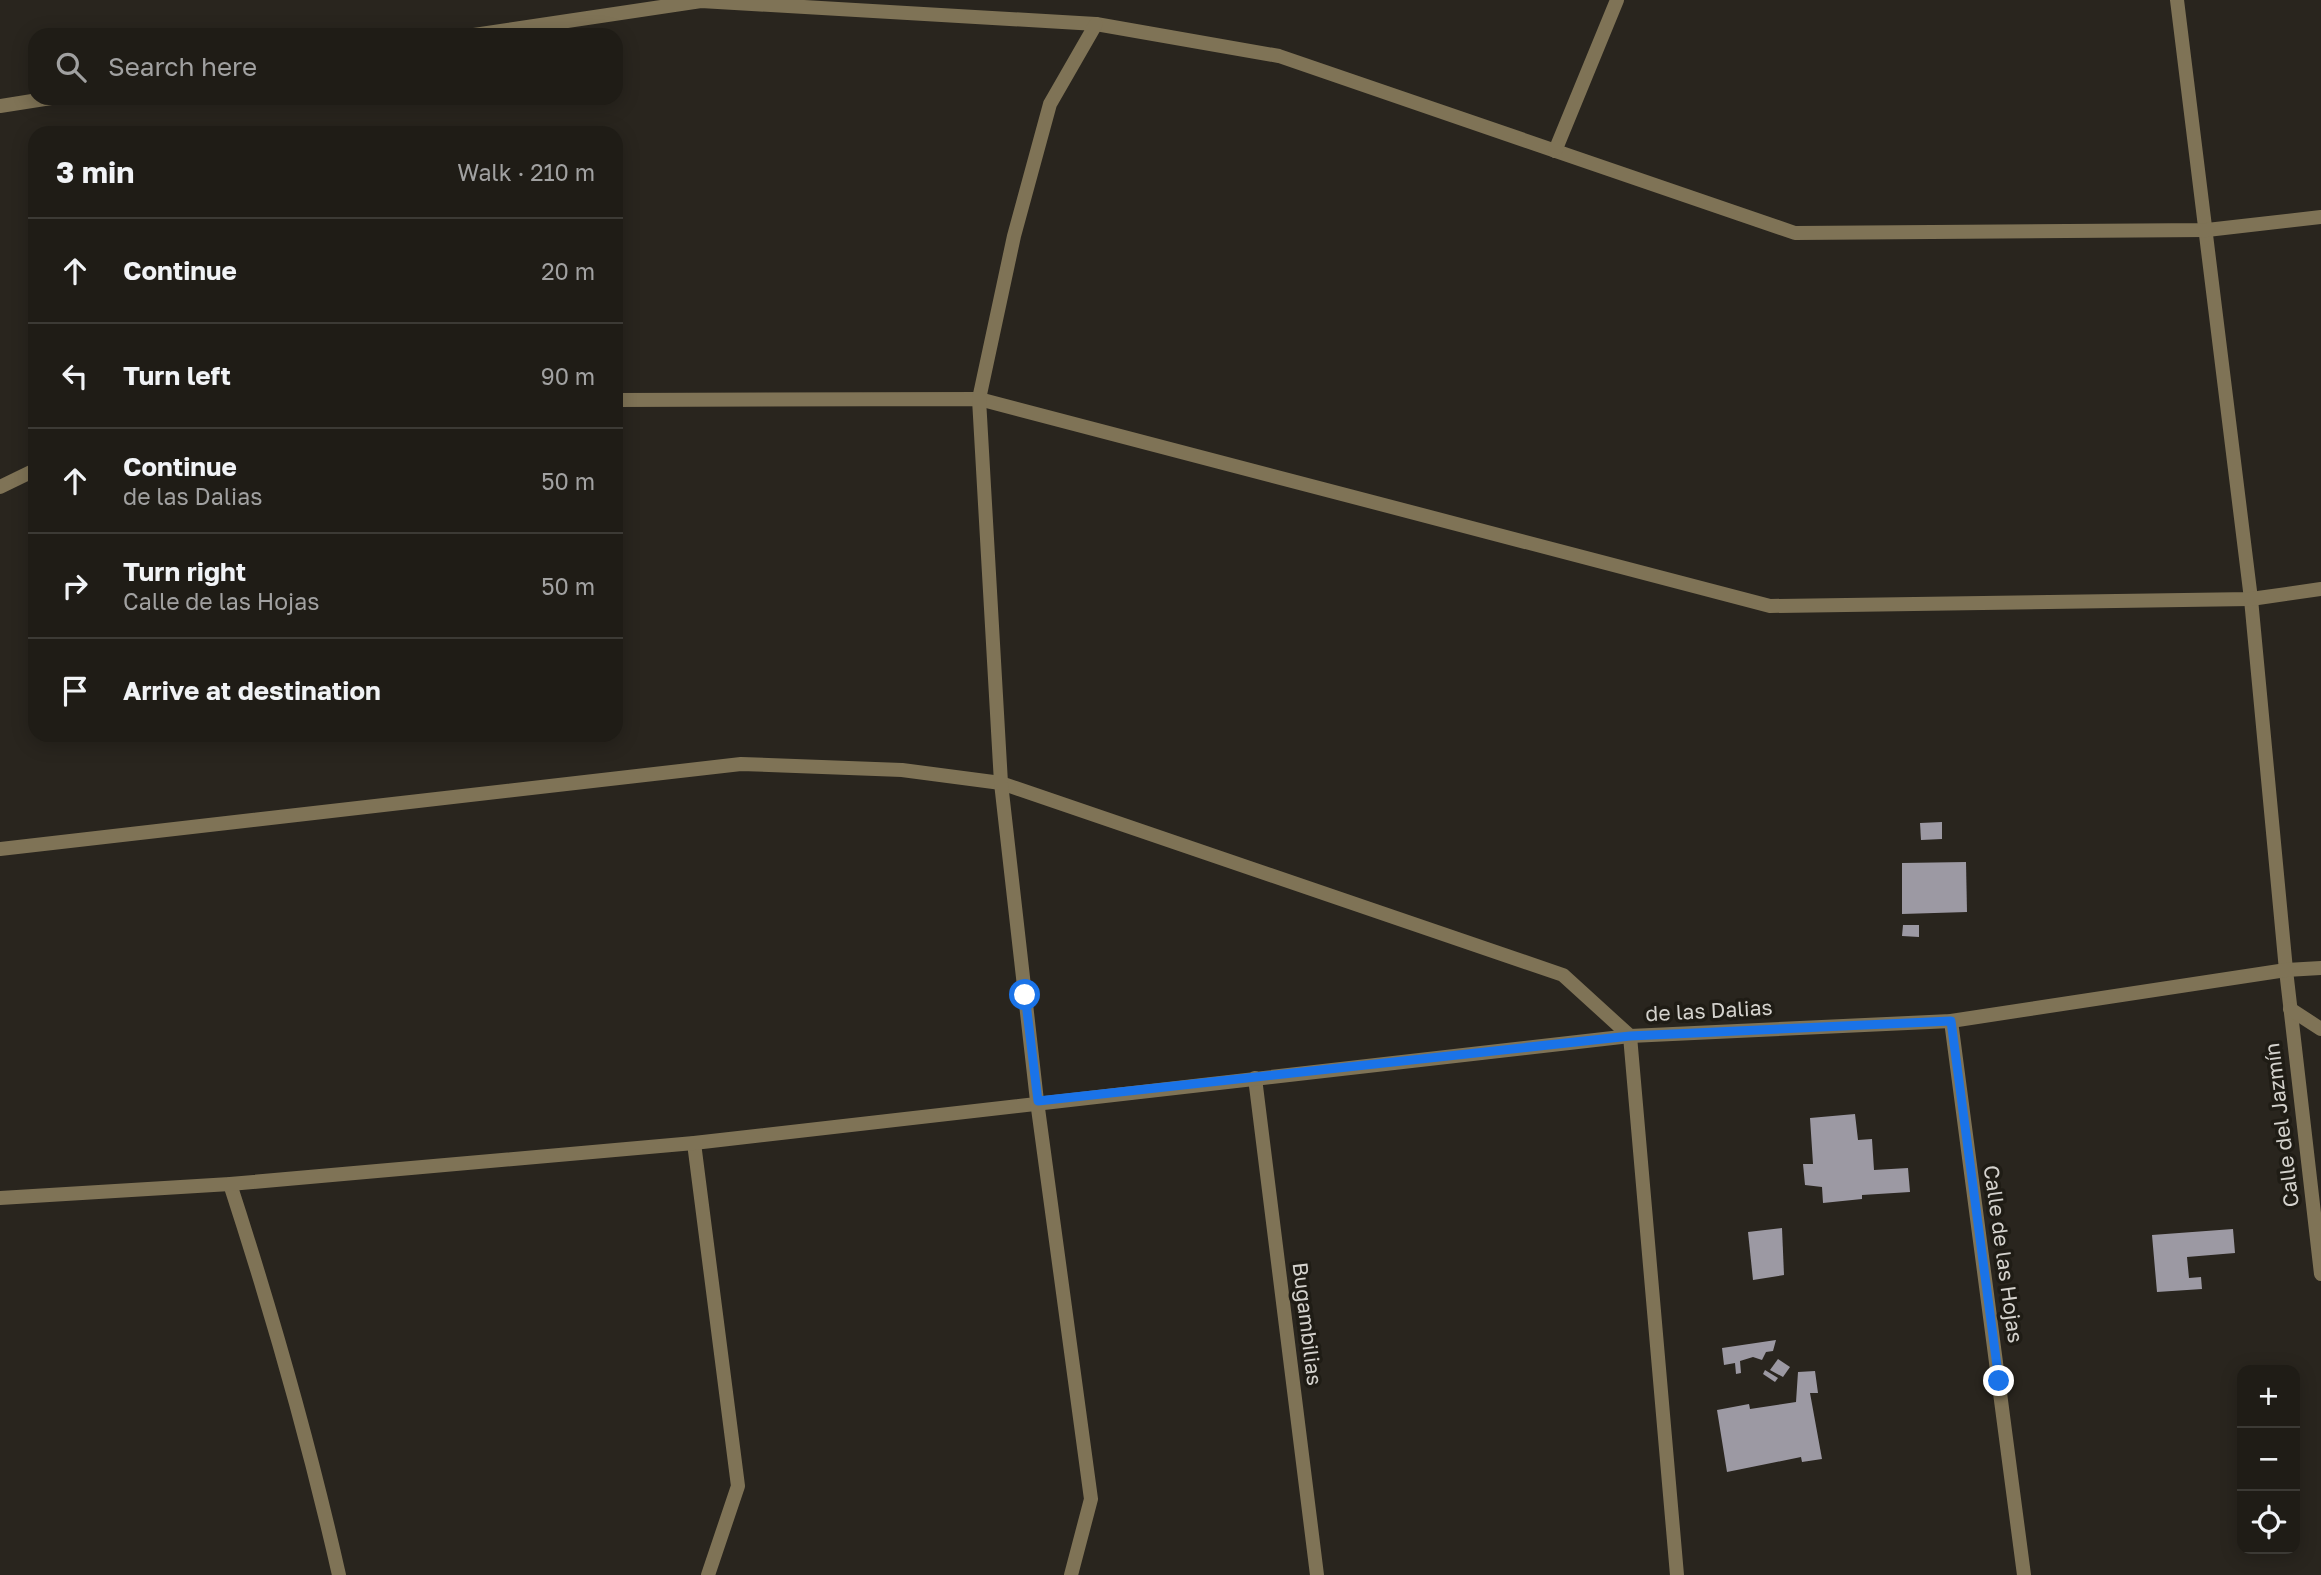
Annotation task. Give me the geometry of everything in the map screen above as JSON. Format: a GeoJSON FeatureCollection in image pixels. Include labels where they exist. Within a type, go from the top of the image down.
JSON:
{"type":"FeatureCollection","features":[{"type":"Feature","properties":{"kind":"street"},"geometry":{"type":"LineString","coordinates":[[1555,151],[1617,0]]}},
{"type":"Feature","properties":{"kind":"street","name":"Calle del Jazmín"},"geometry":{"type":"LineString","coordinates":[[2177,0],[2251,599],[2290,1009],[2321,1274]]}},
{"type":"Feature","properties":{"kind":"street"},"geometry":{"type":"LineString","coordinates":[[521,28],[701,1],[1096,24],[1279,57],[1795,233],[2207,230],[2321,217]]}},
{"type":"Feature","properties":{"kind":"street"},"geometry":{"type":"LineString","coordinates":[[1071,1575],[1091,1499],[1038,1101],[1001,783],[979,399],[1014,236],[1051,104],[1096,24]]}},
{"type":"Feature","properties":{"kind":"street"},"geometry":{"type":"LineString","coordinates":[[0,106],[28,102]]}},
{"type":"Feature","properties":{"kind":"street"},"geometry":{"type":"LineString","coordinates":[[623,400],[979,399],[1770,606],[2251,599],[2321,589]]}},
{"type":"Feature","properties":{"kind":"street"},"geometry":{"type":"LineString","coordinates":[[1,481],[28,472]]}},
{"type":"Feature","properties":{"kind":"street"},"geometry":{"type":"LineString","coordinates":[[0,849],[741,764],[902,769],[1001,783],[1563,975],[1630,1036]]}},
{"type":"Feature","properties":{"kind":"street","name":"de las Dalias"},"geometry":{"type":"LineString","coordinates":[[1677,1575],[1630,1036],[1951,1021],[2286,970],[2321,968]]}},
{"type":"Feature","properties":{"kind":"street"},"geometry":{"type":"LineString","coordinates":[[2290,1009],[2321,1029]]}},
{"type":"Feature","properties":{"kind":"street","name":"Calle de las Hojas"},"geometry":{"type":"LineString","coordinates":[[1951,1021],[2024,1575]]}},
{"type":"Feature","properties":{"kind":"street"},"geometry":{"type":"LineString","coordinates":[[0,1198],[230,1184],[694,1143],[1038,1101],[1630,1036]]}},
{"type":"Feature","properties":{"kind":"street","name":"Bugambilias"},"geometry":{"type":"LineString","coordinates":[[1255,1078],[1317,1575]]}},
{"type":"Feature","properties":{"kind":"street"},"geometry":{"type":"LineString","coordinates":[[694,1143],[738,1486],[708,1575]]}},
{"type":"Feature","properties":{"kind":"street"},"geometry":{"type":"LineString","coordinates":[[230,1184],[274,1318],[309,1442],[339,1575]]}},
{"type":"Feature","properties":{"kind":"building"},"geometry":{"type":"Polygon","coordinates":[[[1942,822],[1942,839],[1921,840],[1920,823],[1942,822]]]}},
{"type":"Feature","properties":{"kind":"building"},"geometry":{"type":"Polygon","coordinates":[[[1966,862],[1967,912],[1902,914],[1902,863],[1966,862]]]}},
{"type":"Feature","properties":{"kind":"building"},"geometry":{"type":"Polygon","coordinates":[[[1903,925],[1919,925],[1919,937],[1902,936],[1903,925]]]}},
{"type":"Feature","properties":{"kind":"building"},"geometry":{"type":"Polygon","coordinates":[[[1855,1114],[1858,1140],[1872,1139],[1874,1170],[1908,1168],[1910,1192],[1862,1195],[1862,1199],[1823,1203],[1822,1187],[1805,1185],[1803,1164],[1813,1164],[1810,1118],[1855,1114]]]}},
{"type":"Feature","properties":{"kind":"building"},"geometry":{"type":"Polygon","coordinates":[[[1782,1228],[1784,1275],[1753,1280],[1748,1232],[1782,1228]]]}},
{"type":"Feature","properties":{"kind":"building"},"geometry":{"type":"Polygon","coordinates":[[[2233,1229],[2235,1253],[2187,1257],[2189,1278],[2201,1277],[2202,1289],[2157,1292],[2152,1235],[2233,1229]]]}},
{"type":"Feature","properties":{"kind":"building"},"geometry":{"type":"Polygon","coordinates":[[[1776,1340],[1773,1351],[1766,1352],[1762,1360],[1753,1357],[1740,1361],[1741,1373],[1736,1374],[1735,1363],[1724,1365],[1722,1348],[1776,1340]]]}},
{"type":"Feature","properties":{"kind":"building"},"geometry":{"type":"Polygon","coordinates":[[[1778,1359],[1790,1367],[1783,1377],[1770,1370],[1778,1359]]]}},
{"type":"Feature","properties":{"kind":"building"},"geometry":{"type":"Polygon","coordinates":[[[1765,1370],[1778,1378],[1775,1382],[1763,1374],[1765,1370]]]}},
{"type":"Feature","properties":{"kind":"building"},"geometry":{"type":"Polygon","coordinates":[[[1815,1371],[1818,1393],[1810,1393],[1822,1459],[1802,1462],[1801,1457],[1727,1472],[1717,1410],[1749,1404],[1750,1409],[1796,1402],[1798,1372],[1815,1371]]]}},
{"type":"Feature","properties":{"kind":"route"},"geometry":{"type":"LineString","coordinates":[[1025,995],[1038,1101],[1630,1036],[1951,1021],[1999,1381]]}}]}
